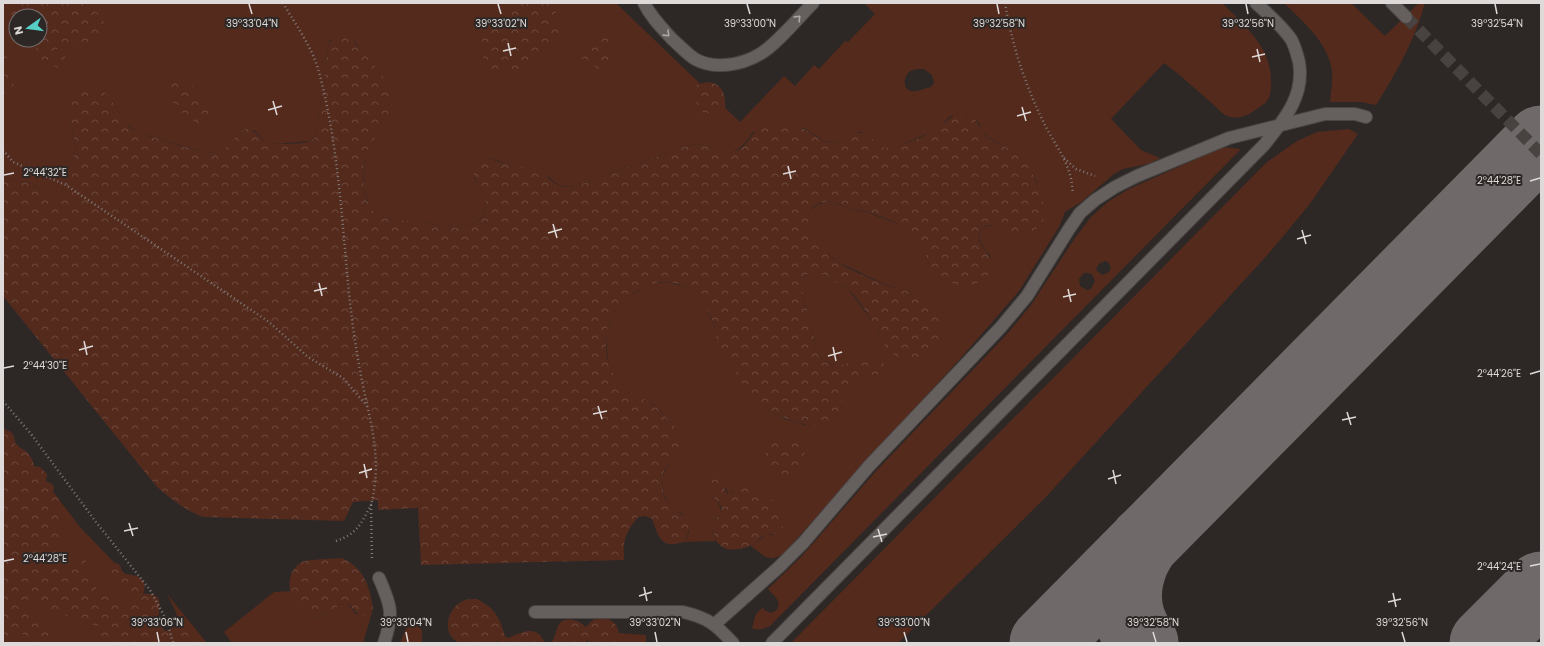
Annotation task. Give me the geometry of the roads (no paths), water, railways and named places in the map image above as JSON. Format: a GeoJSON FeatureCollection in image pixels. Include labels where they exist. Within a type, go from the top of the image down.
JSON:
{"type":"FeatureCollection","features":[{"type":"Feature","properties":{"kind":"lane"},"geometry":{"type":"LineString","coordinates":[[644,3],[657,24],[689,54],[705,64],[720,65],[734,64],[761,54],[772,45],[813,3]]}},
{"type":"Feature","properties":{"kind":"lane"},"geometry":{"type":"LineString","coordinates":[[772,643],[1264,145],[1280,125],[1291,110],[1297,94],[1300,81],[1299,66],[1292,40],[1284,30],[1256,3]]}},
{"type":"Feature","properties":{"kind":"lane"},"geometry":{"type":"LineString","coordinates":[[1392,3],[1406,17]]}},
{"type":"Feature","properties":{"kind":"lane"},"geometry":{"type":"LineString","coordinates":[[715,624],[779,567],[803,543],[869,466],[1001,328],[1027,296],[1080,213],[1095,200],[1115,187],[1137,176],[1228,138],[1325,114],[1355,114],[1366,117]]}},
{"type":"Feature","properties":{"kind":"lane"},"geometry":{"type":"LineString","coordinates":[[379,578],[391,609],[389,628],[384,643]]}},
{"type":"Feature","properties":{"kind":"lane"},"geometry":{"type":"LineString","coordinates":[[535,612],[683,612],[700,616],[715,624],[733,643]]}},
{"type":"Feature","properties":{"kind":"tunnel"},"geometry":{"type":"LineString","coordinates":[[1406,17],[1541,154]]}}]}
